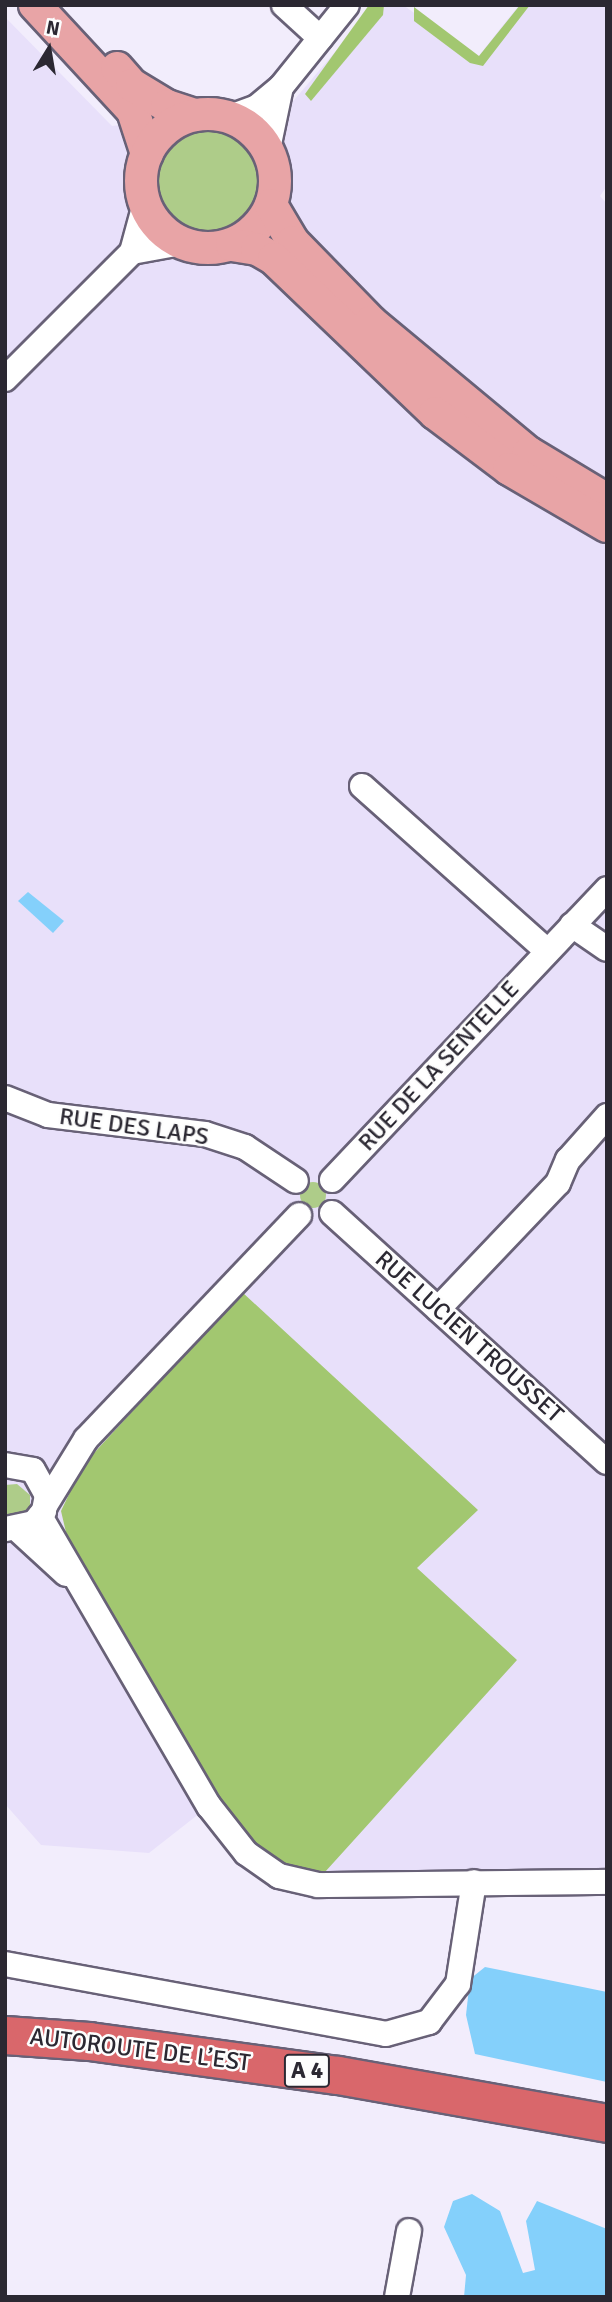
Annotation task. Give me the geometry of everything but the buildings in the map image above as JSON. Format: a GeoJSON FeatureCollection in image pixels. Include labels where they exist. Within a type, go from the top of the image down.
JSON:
{"type":"FeatureCollection","features":[{"type":"Feature","properties":{"kind":"highway","name":"AUTOROUTE DE L’EST"},"geometry":{"type":"LineString","coordinates":[[5,2035],[89,2041],[338,2075],[607,2123]]}},
{"type":"Feature","properties":{"kind":"highway","name":"AUTOROUTE DE L’EST"},"geometry":{"type":"LineString","coordinates":[[5,2059],[358,2097],[607,2143]]}},
{"type":"Feature","properties":{"kind":"main road"},"geometry":{"type":"LineString","coordinates":[[35,5],[133,111],[146,154],[141,187],[153,220],[181,243],[197,248],[232,245],[257,249],[274,259],[435,412],[509,469],[607,526]]}},
{"type":"Feature","properties":{"kind":"main road"},"geometry":{"type":"LineString","coordinates":[[60,5],[132,85],[167,106],[195,115],[230,117],[258,135],[268,149],[275,172],[271,205],[262,222],[232,245]]}},
{"type":"Feature","properties":{"kind":"main road"},"geometry":{"type":"LineString","coordinates":[[146,154],[175,122],[195,115]]}},
{"type":"Feature","properties":{"kind":"main road"},"geometry":{"type":"LineString","coordinates":[[271,205],[293,242],[371,322],[529,453],[607,500]]}},
{"type":"Feature","properties":{"kind":"street"},"geometry":{"type":"LineString","coordinates":[[284,5],[320,38]]}},
{"type":"Feature","properties":{"kind":"street"},"geometry":{"type":"LineString","coordinates":[[230,117],[257,107],[281,87],[346,5]]}},
{"type":"Feature","properties":{"kind":"street"},"geometry":{"type":"LineString","coordinates":[[268,149],[281,87]]}},
{"type":"Feature","properties":{"kind":"street"},"geometry":{"type":"LineString","coordinates":[[5,379],[132,252],[145,204]]}},
{"type":"Feature","properties":{"kind":"street"},"geometry":{"type":"LineString","coordinates":[[132,252],[181,243]]}},
{"type":"Feature","properties":{"kind":"street"},"geometry":{"type":"LineString","coordinates":[[362,786],[547,951]]}},
{"type":"Feature","properties":{"kind":"street","name":"RUE DE LA SENTELLE"},"geometry":{"type":"LineString","coordinates":[[332,1180],[607,889]]}},
{"type":"Feature","properties":{"kind":"street"},"geometry":{"type":"LineString","coordinates":[[572,925],[607,949]]}},
{"type":"Feature","properties":{"kind":"street","name":"RUE DES LAPS"},"geometry":{"type":"LineString","coordinates":[[5,1098],[48,1115],[205,1134],[245,1147],[296,1181]]}},
{"type":"Feature","properties":{"kind":"street"},"geometry":{"type":"LineString","coordinates":[[438,1309],[558,1183],[568,1160],[607,1116]]}},
{"type":"Feature","properties":{"kind":"street"},"geometry":{"type":"LineString","coordinates":[[313,1172],[332,1180],[339,1194],[332,1213],[318,1220],[299,1214],[291,1195],[296,1181],[313,1172]]}},
{"type":"Feature","properties":{"kind":"street","name":"RUE LUCIEN TROUSSET"},"geometry":{"type":"LineString","coordinates":[[332,1213],[607,1462]]}},
{"type":"Feature","properties":{"kind":"street"},"geometry":{"type":"LineString","coordinates":[[88,1598],[9,1529],[43,1510],[86,1439],[299,1214]]}},
{"type":"Feature","properties":{"kind":"street"},"geometry":{"type":"LineString","coordinates":[[10,1464],[45,1461],[86,1439]]}},
{"type":"Feature","properties":{"kind":"street"},"geometry":{"type":"LineString","coordinates":[[10,1464],[40,1477],[43,1510],[88,1598],[209,1806],[246,1853],[279,1875],[318,1885],[607,1882]]}},
{"type":"Feature","properties":{"kind":"street"},"geometry":{"type":"LineString","coordinates":[[5,1964],[386,2034],[429,2022],[458,1984],[474,1882]]}},
{"type":"Feature","properties":{"kind":"street"},"geometry":{"type":"LineString","coordinates":[[397,2297],[409,2231]]}},
{"type":"Feature","properties":{"kind":"shaded area"},"geometry":{"type":"Polygon","coordinates":[[[375,5],[403,5],[477,58],[519,5],[607,5],[607,186],[600,196],[607,204],[607,1882],[279,1876],[209,1806],[149,1853],[41,1845],[5,1804],[5,17],[112,126],[289,106],[375,5]]]}},
{"type":"Feature","properties":{"kind":"green space"},"geometry":{"type":"Polygon","coordinates":[[[369,5],[384,5],[383,15],[311,101],[305,94],[369,5]]]}},
{"type":"Feature","properties":{"kind":"green space"},"geometry":{"type":"Polygon","coordinates":[[[520,5],[530,5],[483,66],[470,63],[414,21],[414,7],[479,56],[520,5]]]}},
{"type":"Feature","properties":{"kind":"green space"},"geometry":{"type":"Polygon","coordinates":[[[206,129],[227,133],[244,145],[256,162],[260,183],[256,204],[244,221],[227,233],[206,237],[185,233],[168,221],[156,204],[152,183],[156,162],[168,145],[185,133],[206,129]]]}},
{"type":"Feature","properties":{"kind":"green space"},"geometry":{"type":"Polygon","coordinates":[[[313,1182],[322,1186],[326,1195],[322,1204],[313,1208],[304,1204],[300,1195],[304,1186],[313,1182]]]}},
{"type":"Feature","properties":{"kind":"green space"},"geometry":{"type":"Polygon","coordinates":[[[242,1292],[478,1510],[417,1568],[517,1660],[325,1872],[277,1862],[241,1838],[69,1545],[61,1511],[83,1465],[242,1292]]]}},
{"type":"Feature","properties":{"kind":"green space"},"geometry":{"type":"Polygon","coordinates":[[[17,1484],[30,1495],[30,1507],[27,1512],[5,1517],[5,1485],[17,1484]]]}},
{"type":"Feature","properties":{"kind":"water"},"geometry":{"type":"Polygon","coordinates":[[[28,892],[64,921],[53,933],[18,901],[28,892]]]}},
{"type":"Feature","properties":{"kind":"water"},"geometry":{"type":"Polygon","coordinates":[[[485,1967],[607,1992],[607,2082],[475,2054],[466,2015],[470,1979],[485,1967]]]}},
{"type":"Feature","properties":{"kind":"water"},"geometry":{"type":"Polygon","coordinates":[[[472,2194],[500,2211],[523,2273],[535,2270],[526,2221],[537,2201],[607,2229],[607,2297],[464,2297],[466,2275],[444,2227],[453,2201],[472,2194]]]}}]}
